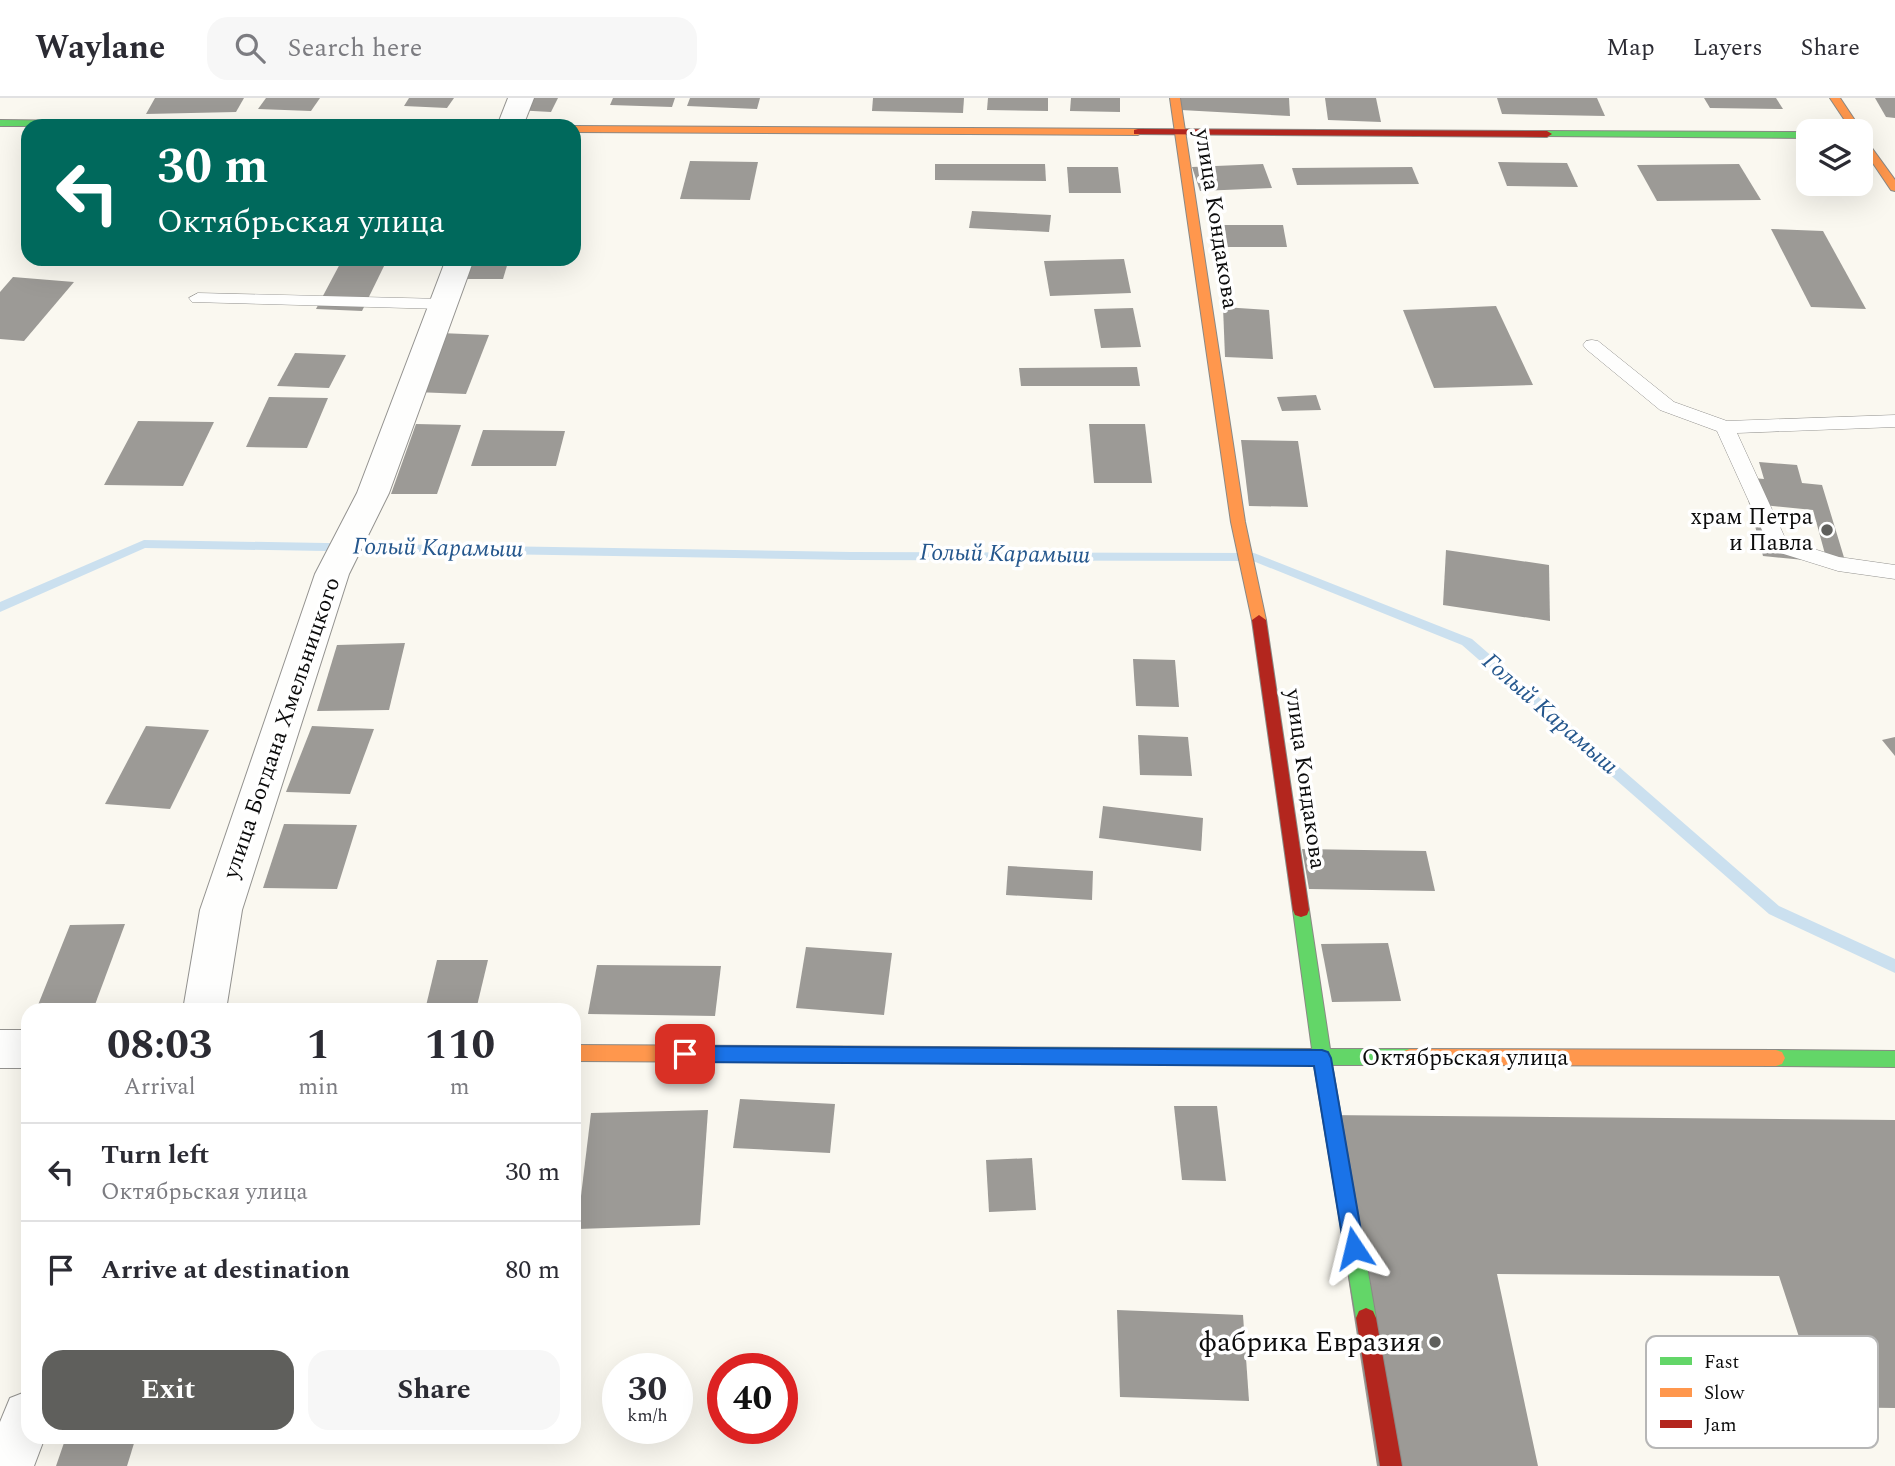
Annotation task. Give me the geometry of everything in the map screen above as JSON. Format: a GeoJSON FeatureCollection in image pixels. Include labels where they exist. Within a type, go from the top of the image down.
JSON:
{"type":"FeatureCollection","features":[{"type":"Feature","properties":{"kind":"street"},"geometry":{"type":"LineString","coordinates":[[513,119],[521,98]]}},
{"type":"Feature","properties":{"kind":"street","name":"улица Кондакова"},"geometry":{"type":"LineString","coordinates":[[1175,98],[1238,522],[1255,593],[1322,1058],[1391,1466]]}},
{"type":"Feature","properties":{"kind":"street"},"geometry":{"type":"LineString","coordinates":[[1835,98],[1849,119]]}},
{"type":"Feature","properties":{"kind":"street"},"geometry":{"type":"LineString","coordinates":[[0,123],[21,123]]}},
{"type":"Feature","properties":{"kind":"street"},"geometry":{"type":"LineString","coordinates":[[581,129],[1796,135]]}},
{"type":"Feature","properties":{"kind":"street"},"geometry":{"type":"LineString","coordinates":[[1873,155],[1895,188]]}},
{"type":"Feature","properties":{"kind":"street","name":"улица Богдана Хмельницкого"},"geometry":{"type":"LineString","coordinates":[[205,1003],[221,909],[332,574],[373,493],[457,266]]}},
{"type":"Feature","properties":{"kind":"street"},"geometry":{"type":"LineString","coordinates":[[0,1049],[21,1049]]}},
{"type":"Feature","properties":{"kind":"street","name":"Октябрьская улица"},"geometry":{"type":"LineString","coordinates":[[581,1053],[1895,1059]]}},
{"type":"Feature","properties":{"kind":"street"},"geometry":{"type":"LineString","coordinates":[[8,1466],[21,1434]]}},
{"type":"Feature","properties":{"kind":"lane"},"geometry":{"type":"LineString","coordinates":[[198,298],[443,304]]}},
{"type":"Feature","properties":{"kind":"lane"},"geometry":{"type":"LineString","coordinates":[[1592,345],[1667,406],[1725,427],[1895,421]]}},
{"type":"Feature","properties":{"kind":"lane"},"geometry":{"type":"LineString","coordinates":[[1725,427],[1778,545],[1838,564],[1895,572]]}},
{"type":"Feature","properties":{"kind":"building"},"geometry":{"type":"Polygon","coordinates":[[[155,98],[244,98],[236,112],[146,114],[155,98]]]}},
{"type":"Feature","properties":{"kind":"building"},"geometry":{"type":"Polygon","coordinates":[[[266,98],[320,98],[311,111],[258,109],[266,98]]]}},
{"type":"Feature","properties":{"kind":"building"},"geometry":{"type":"Polygon","coordinates":[[[409,98],[454,98],[447,108],[404,106],[409,98]]]}},
{"type":"Feature","properties":{"kind":"building"},"geometry":{"type":"Polygon","coordinates":[[[521,98],[558,98],[551,112],[515,110],[521,98]]]}},
{"type":"Feature","properties":{"kind":"building"},"geometry":{"type":"Polygon","coordinates":[[[613,98],[675,98],[672,107],[610,105],[613,98]]]}},
{"type":"Feature","properties":{"kind":"building"},"geometry":{"type":"Polygon","coordinates":[[[690,98],[760,98],[757,109],[687,106],[690,98]]]}},
{"type":"Feature","properties":{"kind":"building"},"geometry":{"type":"Polygon","coordinates":[[[873,98],[964,98],[963,113],[872,111],[873,98]]]}},
{"type":"Feature","properties":{"kind":"building"},"geometry":{"type":"Polygon","coordinates":[[[988,98],[1048,98],[1048,111],[987,110],[988,98]]]}},
{"type":"Feature","properties":{"kind":"building"},"geometry":{"type":"Polygon","coordinates":[[[1071,98],[1120,98],[1120,112],[1070,111],[1071,98]]]}},
{"type":"Feature","properties":{"kind":"building"},"geometry":{"type":"Polygon","coordinates":[[[1181,98],[1289,98],[1290,116],[1181,110],[1181,98]]]}},
{"type":"Feature","properties":{"kind":"building"},"geometry":{"type":"Polygon","coordinates":[[[1325,98],[1376,98],[1381,122],[1328,120],[1325,98]]]}},
{"type":"Feature","properties":{"kind":"building"},"geometry":{"type":"Polygon","coordinates":[[[1497,98],[1597,98],[1605,116],[1502,114],[1497,98]]]}},
{"type":"Feature","properties":{"kind":"building"},"geometry":{"type":"Polygon","coordinates":[[[1704,98],[1776,98],[1783,109],[1710,108],[1704,98]]]}},
{"type":"Feature","properties":{"kind":"building"},"geometry":{"type":"Polygon","coordinates":[[[1875,98],[1895,98],[1895,118],[1886,117],[1875,98]]]}},
{"type":"Feature","properties":{"kind":"building"},"geometry":{"type":"Polygon","coordinates":[[[690,161],[758,162],[750,200],[680,199],[690,161]]]}},
{"type":"Feature","properties":{"kind":"building"},"geometry":{"type":"Polygon","coordinates":[[[1498,162],[1567,163],[1578,187],[1507,186],[1498,162]]]}},
{"type":"Feature","properties":{"kind":"building"},"geometry":{"type":"Polygon","coordinates":[[[935,164],[1045,164],[1046,181],[935,180],[935,164]]]}},
{"type":"Feature","properties":{"kind":"building"},"geometry":{"type":"Polygon","coordinates":[[[1263,164],[1272,188],[1200,191],[1192,167],[1263,164]]]}},
{"type":"Feature","properties":{"kind":"building"},"geometry":{"type":"Polygon","coordinates":[[[1739,164],[1761,200],[1657,201],[1637,165],[1739,164]]]}},
{"type":"Feature","properties":{"kind":"building"},"geometry":{"type":"Polygon","coordinates":[[[1067,167],[1118,167],[1121,193],[1069,193],[1067,167]]]}},
{"type":"Feature","properties":{"kind":"building"},"geometry":{"type":"Polygon","coordinates":[[[1412,167],[1419,184],[1297,185],[1292,168],[1412,167]]]}},
{"type":"Feature","properties":{"kind":"building"},"geometry":{"type":"Polygon","coordinates":[[[972,211],[1051,215],[1049,232],[969,228],[972,211]]]}},
{"type":"Feature","properties":{"kind":"building"},"geometry":{"type":"Polygon","coordinates":[[[1214,225],[1283,225],[1287,247],[1218,247],[1214,225]]]}},
{"type":"Feature","properties":{"kind":"building"},"geometry":{"type":"Polygon","coordinates":[[[1771,229],[1823,231],[1866,309],[1811,307],[1771,229]]]}},
{"type":"Feature","properties":{"kind":"building"},"geometry":{"type":"Polygon","coordinates":[[[1124,259],[1131,293],[1050,296],[1044,261],[1124,259]]]}},
{"type":"Feature","properties":{"kind":"building"},"geometry":{"type":"Polygon","coordinates":[[[339,266],[384,266],[362,311],[316,309],[339,266]]]}},
{"type":"Feature","properties":{"kind":"building"},"geometry":{"type":"Polygon","coordinates":[[[467,266],[507,266],[503,279],[462,279],[467,266]]]}},
{"type":"Feature","properties":{"kind":"building"},"geometry":{"type":"Polygon","coordinates":[[[13,277],[74,282],[24,341],[0,339],[0,292],[13,277]]]}},
{"type":"Feature","properties":{"kind":"building"},"geometry":{"type":"Polygon","coordinates":[[[1496,306],[1533,385],[1434,388],[1403,310],[1496,306]]]}},
{"type":"Feature","properties":{"kind":"building"},"geometry":{"type":"Polygon","coordinates":[[[1223,307],[1269,310],[1273,359],[1225,357],[1223,307]]]}},
{"type":"Feature","properties":{"kind":"building"},"geometry":{"type":"Polygon","coordinates":[[[1133,308],[1141,347],[1101,348],[1094,309],[1133,308]]]}},
{"type":"Feature","properties":{"kind":"building"},"geometry":{"type":"Polygon","coordinates":[[[440,333],[489,335],[466,394],[415,392],[440,333]]]}},
{"type":"Feature","properties":{"kind":"building"},"geometry":{"type":"Polygon","coordinates":[[[295,353],[346,355],[329,388],[277,386],[295,353]]]}},
{"type":"Feature","properties":{"kind":"building"},"geometry":{"type":"Polygon","coordinates":[[[1137,367],[1140,386],[1021,386],[1019,368],[1137,367]]]}},
{"type":"Feature","properties":{"kind":"building"},"geometry":{"type":"Polygon","coordinates":[[[1316,395],[1321,410],[1282,411],[1277,397],[1316,395]]]}},
{"type":"Feature","properties":{"kind":"building"},"geometry":{"type":"Polygon","coordinates":[[[269,397],[328,398],[307,448],[246,447],[269,397]]]}},
{"type":"Feature","properties":{"kind":"building"},"geometry":{"type":"Polygon","coordinates":[[[138,421],[214,422],[183,486],[104,485],[138,421]]]}},
{"type":"Feature","properties":{"kind":"building"},"geometry":{"type":"Polygon","coordinates":[[[416,424],[461,425],[437,494],[391,494],[416,424]]]}},
{"type":"Feature","properties":{"kind":"building"},"geometry":{"type":"Polygon","coordinates":[[[1089,424],[1145,424],[1152,483],[1094,483],[1089,424]]]}},
{"type":"Feature","properties":{"kind":"building"},"geometry":{"type":"Polygon","coordinates":[[[483,430],[565,431],[556,466],[471,466],[483,430]]]}},
{"type":"Feature","properties":{"kind":"building"},"geometry":{"type":"Polygon","coordinates":[[[1241,440],[1298,441],[1308,507],[1249,506],[1241,440]]]}},
{"type":"Feature","properties":{"kind":"building","name":"храм Петра и Павла"},"geometry":{"type":"Polygon","coordinates":[[[1759,462],[1797,465],[1802,483],[1822,485],[1846,564],[1763,556],[1742,477],[1764,479],[1759,462]],[[1763,505],[1774,549],[1825,554],[1813,510],[1763,505]]]}},
{"type":"Feature","properties":{"kind":"building"},"geometry":{"type":"Polygon","coordinates":[[[1446,550],[1549,565],[1550,621],[1443,605],[1446,550]]]}},
{"type":"Feature","properties":{"kind":"building"},"geometry":{"type":"Polygon","coordinates":[[[405,643],[389,710],[317,711],[337,645],[405,643]]]}},
{"type":"Feature","properties":{"kind":"building"},"geometry":{"type":"Polygon","coordinates":[[[1133,659],[1175,660],[1179,707],[1136,706],[1133,659]]]}},
{"type":"Feature","properties":{"kind":"building"},"geometry":{"type":"Polygon","coordinates":[[[146,726],[209,730],[170,809],[105,804],[146,726]]]}},
{"type":"Feature","properties":{"kind":"building"},"geometry":{"type":"Polygon","coordinates":[[[312,726],[374,729],[350,794],[286,792],[312,726]]]}},
{"type":"Feature","properties":{"kind":"building"},"geometry":{"type":"Polygon","coordinates":[[[1138,735],[1188,737],[1192,776],[1140,775],[1138,735]]]}},
{"type":"Feature","properties":{"kind":"building"},"geometry":{"type":"Polygon","coordinates":[[[1895,737],[1895,756],[1882,740],[1895,737]]]}},
{"type":"Feature","properties":{"kind":"building"},"geometry":{"type":"Polygon","coordinates":[[[1103,806],[1203,818],[1201,851],[1099,838],[1103,806]]]}},
{"type":"Feature","properties":{"kind":"building"},"geometry":{"type":"Polygon","coordinates":[[[284,824],[357,825],[337,889],[263,888],[284,824]]]}},
{"type":"Feature","properties":{"kind":"building"},"geometry":{"type":"Polygon","coordinates":[[[1302,849],[1426,851],[1435,891],[1309,889],[1302,849]]]}},
{"type":"Feature","properties":{"kind":"building"},"geometry":{"type":"Polygon","coordinates":[[[1008,866],[1093,871],[1092,900],[1006,895],[1008,866]]]}},
{"type":"Feature","properties":{"kind":"building"},"geometry":{"type":"Polygon","coordinates":[[[125,924],[96,1003],[39,1003],[70,925],[125,924]]]}},
{"type":"Feature","properties":{"kind":"building"},"geometry":{"type":"Polygon","coordinates":[[[1388,943],[1401,1001],[1332,1002],[1321,944],[1388,943]]]}},
{"type":"Feature","properties":{"kind":"building"},"geometry":{"type":"Polygon","coordinates":[[[806,947],[892,953],[884,1015],[796,1008],[806,947]]]}},
{"type":"Feature","properties":{"kind":"building"},"geometry":{"type":"Polygon","coordinates":[[[437,960],[488,960],[478,1003],[427,1003],[437,960]]]}},
{"type":"Feature","properties":{"kind":"building"},"geometry":{"type":"Polygon","coordinates":[[[597,965],[721,966],[715,1016],[588,1014],[597,965]]]}},
{"type":"Feature","properties":{"kind":"building"},"geometry":{"type":"Polygon","coordinates":[[[740,1099],[835,1104],[830,1153],[733,1148],[740,1099]]]}},
{"type":"Feature","properties":{"kind":"building"},"geometry":{"type":"Polygon","coordinates":[[[1174,1106],[1217,1106],[1226,1181],[1182,1180],[1174,1106]]]}},
{"type":"Feature","properties":{"kind":"building"},"geometry":{"type":"Polygon","coordinates":[[[708,1110],[700,1225],[581,1229],[581,1196],[591,1113],[708,1110]]]}},
{"type":"Feature","properties":{"kind":"building","name":"фабрика Евразия"},"geometry":{"type":"Polygon","coordinates":[[[1323,1115],[1895,1120],[1895,1408],[1878,1408],[1878,1336],[1799,1336],[1779,1276],[1497,1274],[1538,1466],[1377,1466],[1323,1115]]]}},
{"type":"Feature","properties":{"kind":"building"},"geometry":{"type":"Polygon","coordinates":[[[1032,1158],[1036,1210],[989,1212],[986,1160],[1032,1158]]]}},
{"type":"Feature","properties":{"kind":"building"},"geometry":{"type":"Polygon","coordinates":[[[1117,1310],[1243,1315],[1249,1401],[1120,1397],[1117,1310]]]}},
{"type":"Feature","properties":{"kind":"building"},"geometry":{"type":"Polygon","coordinates":[[[64,1444],[134,1444],[127,1466],[56,1466],[64,1444]]]}},
{"type":"Feature","properties":{"kind":"waterway","name":"Голый Карамыш"},"geometry":{"type":"LineString","coordinates":[[0,607],[144,544],[851,556],[1254,557],[1467,642],[1774,910],[1895,966]]}},
{"type":"Feature","properties":{"kind":"traffic: fast"},"geometry":{"type":"LineString","coordinates":[[0,123],[21,123]]}},
{"type":"Feature","properties":{"kind":"traffic: fast"},"geometry":{"type":"LineString","coordinates":[[1547,134],[1796,135]]}},
{"type":"Feature","properties":{"kind":"traffic: fast"},"geometry":{"type":"LineString","coordinates":[[1301,910],[1322,1058],[1366,1318]]}},
{"type":"Feature","properties":{"kind":"traffic: fast"},"geometry":{"type":"LineString","coordinates":[[934,1055],[1410,1057]]}},
{"type":"Feature","properties":{"kind":"traffic: fast"},"geometry":{"type":"LineString","coordinates":[[1776,1058],[1895,1059]]}},
{"type":"Feature","properties":{"kind":"traffic: slow"},"geometry":{"type":"LineString","coordinates":[[1175,98],[1238,522],[1259,620]]}},
{"type":"Feature","properties":{"kind":"traffic: slow"},"geometry":{"type":"LineString","coordinates":[[1835,98],[1849,119]]}},
{"type":"Feature","properties":{"kind":"traffic: slow"},"geometry":{"type":"LineString","coordinates":[[581,129],[1138,132]]}},
{"type":"Feature","properties":{"kind":"traffic: slow"},"geometry":{"type":"LineString","coordinates":[[1873,155],[1895,188]]}},
{"type":"Feature","properties":{"kind":"traffic: slow"},"geometry":{"type":"LineString","coordinates":[[581,1053],[934,1055]]}},
{"type":"Feature","properties":{"kind":"traffic: slow"},"geometry":{"type":"LineString","coordinates":[[1410,1057],[1776,1058]]}},
{"type":"Feature","properties":{"kind":"traffic: jam"},"geometry":{"type":"LineString","coordinates":[[1138,132],[1547,134]]}},
{"type":"Feature","properties":{"kind":"traffic: jam"},"geometry":{"type":"LineString","coordinates":[[1259,620],[1301,910]]}},
{"type":"Feature","properties":{"kind":"traffic: jam"},"geometry":{"type":"LineString","coordinates":[[1366,1318],[1391,1466]]}},
{"type":"Feature","properties":{"kind":"place","name":"храм Петра и Павла"},"geometry":{"type":"Point","coordinates":[1827,530]}},
{"type":"Feature","properties":{"kind":"place","name":"фабрика Евразия"},"geometry":{"type":"Point","coordinates":[1435,1342]}},
{"type":"Feature","properties":{"kind":"route"},"geometry":{"type":"LineString","coordinates":[[685,1054],[1322,1058],[1354,1248]]}}]}
